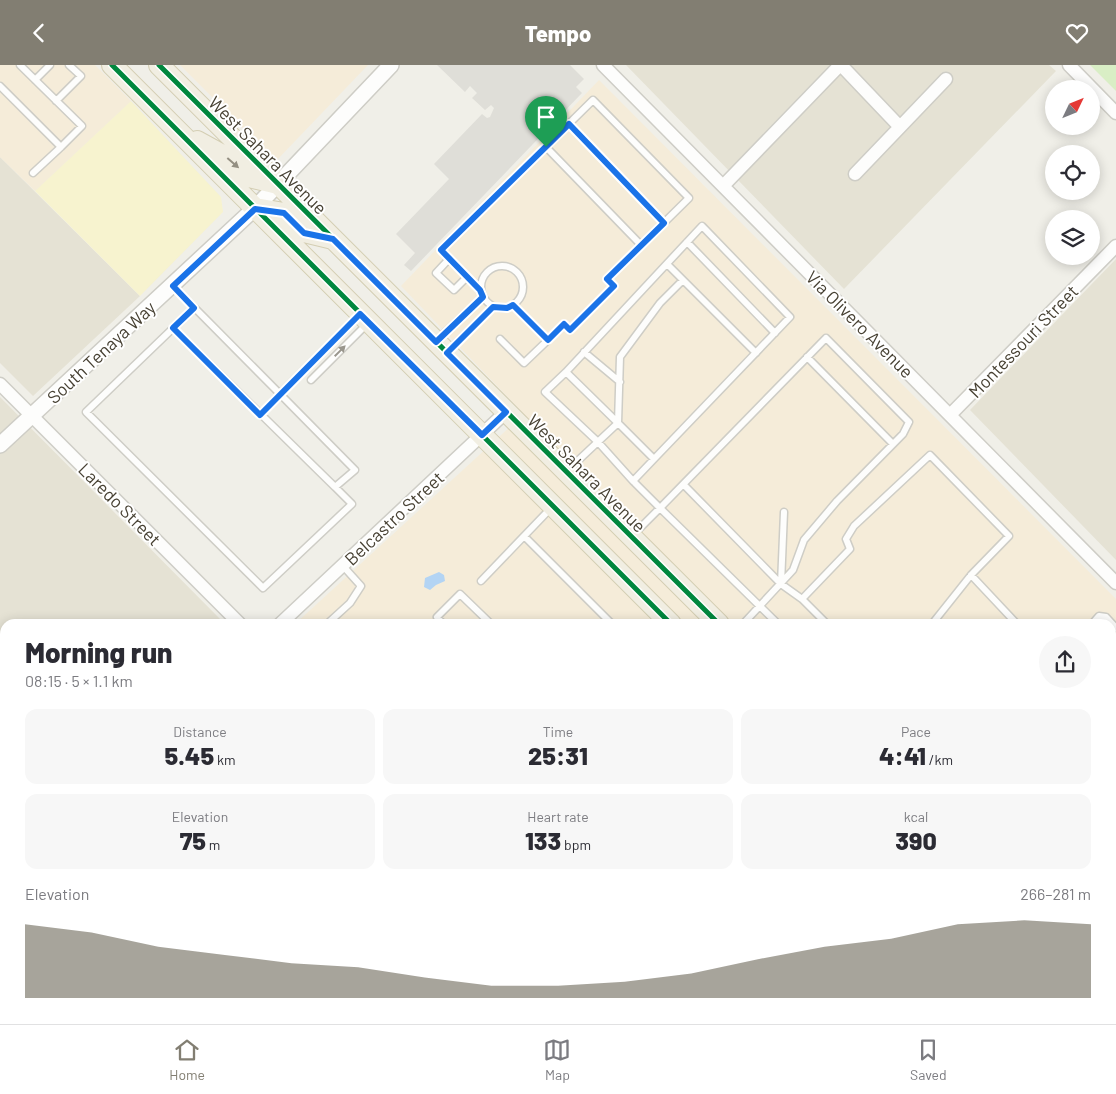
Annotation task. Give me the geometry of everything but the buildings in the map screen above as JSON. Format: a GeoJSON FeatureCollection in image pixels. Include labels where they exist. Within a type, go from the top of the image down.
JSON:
{"type":"FeatureCollection","features":[{"type":"Feature","properties":{"kind":"main road"},"geometry":{"type":"LineString","coordinates":[[112,65],[666,619]]}},
{"type":"Feature","properties":{"kind":"main road","name":"West Sahara Avenue"},"geometry":{"type":"LineString","coordinates":[[160,65],[714,619]]}},
{"type":"Feature","properties":{"kind":"main road"},"geometry":{"type":"LineString","coordinates":[[176,129],[228,158],[249,177],[278,184]]}},
{"type":"Feature","properties":{"kind":"main road"},"geometry":{"type":"LineString","coordinates":[[255,209],[284,213],[304,233],[333,239]]}},
{"type":"Feature","properties":{"kind":"street","name":"South Tenaya Way"},"geometry":{"type":"LineString","coordinates":[[0,445],[255,209],[391,65]]}},
{"type":"Feature","properties":{"kind":"street","name":"Via Olivero Avenue"},"geometry":{"type":"LineString","coordinates":[[603,65],[1116,583]]}},
{"type":"Feature","properties":{"kind":"street"},"geometry":{"type":"LineString","coordinates":[[723,186],[840,65],[900,127]]}},
{"type":"Feature","properties":{"kind":"street"},"geometry":{"type":"LineString","coordinates":[[1069,65],[1116,113]]}},
{"type":"Feature","properties":{"kind":"street"},"geometry":{"type":"LineString","coordinates":[[855,174],[946,79]]}},
{"type":"Feature","properties":{"kind":"street","name":"Montessouri Street"},"geometry":{"type":"LineString","coordinates":[[950,415],[1116,246]]}},
{"type":"Feature","properties":{"kind":"street","name":"Laredo Street"},"geometry":{"type":"LineString","coordinates":[[0,384],[235,619]]}},
{"type":"Feature","properties":{"kind":"street","name":"Belcastro Street"},"geometry":{"type":"LineString","coordinates":[[285,619],[506,412]]}},
{"type":"Feature","properties":{"kind":"lane"},"geometry":{"type":"LineString","coordinates":[[20,65],[82,126],[33,173]]}},
{"type":"Feature","properties":{"kind":"lane"},"geometry":{"type":"LineString","coordinates":[[35,80],[50,65]]}},
{"type":"Feature","properties":{"kind":"lane"},"geometry":{"type":"LineString","coordinates":[[56,101],[80,76],[70,65]]}},
{"type":"Feature","properties":{"kind":"lane"},"geometry":{"type":"LineString","coordinates":[[0,86],[61,147]]}},
{"type":"Feature","properties":{"kind":"lane"},"geometry":{"type":"LineString","coordinates":[[493,307],[441,250],[593,100],[689,198],[607,279],[614,286],[570,330],[564,324],[524,363],[500,339]]}},
{"type":"Feature","properties":{"kind":"lane"},"geometry":{"type":"LineString","coordinates":[[569,124],[664,223]]}},
{"type":"Feature","properties":{"kind":"lane"},"geometry":{"type":"LineString","coordinates":[[546,147],[641,245]]}},
{"type":"Feature","properties":{"kind":"lane"},"geometry":{"type":"LineString","coordinates":[[633,481],[790,317],[702,226],[566,372],[545,392],[598,442],[633,481],[773,619]]}},
{"type":"Feature","properties":{"kind":"lane"},"geometry":{"type":"LineString","coordinates":[[687,242],[775,333]]}},
{"type":"Feature","properties":{"kind":"lane"},"geometry":{"type":"LineString","coordinates":[[449,259],[436,273],[454,291],[467,277]]}},
{"type":"Feature","properties":{"kind":"lane"},"geometry":{"type":"LineString","coordinates":[[666,263],[756,353]]}},
{"type":"Feature","properties":{"kind":"lane"},"geometry":{"type":"LineString","coordinates":[[507,266],[514,269],[522,280],[523,287],[519,301],[507,308],[493,307],[441,347],[482,294],[483,277],[493,267],[507,266]]}},
{"type":"Feature","properties":{"kind":"lane"},"geometry":{"type":"LineString","coordinates":[[566,472],[618,423],[620,357],[660,303],[683,280]]}},
{"type":"Feature","properties":{"kind":"lane"},"geometry":{"type":"LineString","coordinates":[[173,286],[355,470],[336,487]]}},
{"type":"Feature","properties":{"kind":"lane"},"geometry":{"type":"LineString","coordinates":[[513,305],[548,340]]}},
{"type":"Feature","properties":{"kind":"lane"},"geometry":{"type":"LineString","coordinates":[[173,328],[352,504],[263,588],[86,412],[173,328],[194,308]]}},
{"type":"Feature","properties":{"kind":"lane"},"geometry":{"type":"LineString","coordinates":[[260,415],[303,371],[365,318]]}},
{"type":"Feature","properties":{"kind":"lane"},"geometry":{"type":"LineString","coordinates":[[311,380],[365,318]]}},
{"type":"Feature","properties":{"kind":"lane"},"geometry":{"type":"LineString","coordinates":[[631,536],[684,485],[826,338],[909,422],[903,434],[837,501],[804,540],[793,570],[748,619]]}},
{"type":"Feature","properties":{"kind":"lane"},"geometry":{"type":"LineString","coordinates":[[584,352],[620,382]]}},
{"type":"Feature","properties":{"kind":"lane"},"geometry":{"type":"LineString","coordinates":[[807,357],[893,444]]}},
{"type":"Feature","properties":{"kind":"lane"},"geometry":{"type":"LineString","coordinates":[[566,372],[654,459]]}},
{"type":"Feature","properties":{"kind":"lane"},"geometry":{"type":"LineString","coordinates":[[802,599],[850,549],[846,539],[854,526],[930,455],[1009,536],[971,575],[936,619]]}},
{"type":"Feature","properties":{"kind":"lane"},"geometry":{"type":"LineString","coordinates":[[684,485],[780,584],[802,599],[822,619]]}},
{"type":"Feature","properties":{"kind":"lane"},"geometry":{"type":"LineString","coordinates":[[481,581],[553,506]]}},
{"type":"Feature","properties":{"kind":"lane"},"geometry":{"type":"LineString","coordinates":[[780,584],[784,512]]}},
{"type":"Feature","properties":{"kind":"lane"},"geometry":{"type":"LineString","coordinates":[[524,536],[607,619]]}},
{"type":"Feature","properties":{"kind":"lane"},"geometry":{"type":"LineString","coordinates":[[332,619],[350,603],[361,586],[343,566]]}},
{"type":"Feature","properties":{"kind":"lane"},"geometry":{"type":"LineString","coordinates":[[971,575],[1012,619]]}},
{"type":"Feature","properties":{"kind":"lane"},"geometry":{"type":"LineString","coordinates":[[439,619],[437,617],[460,594],[486,619]]}},
{"type":"Feature","properties":{"kind":"lane"},"geometry":{"type":"LineString","coordinates":[[1096,619],[1099,616],[1108,619]]}},
{"type":"Feature","properties":{"kind":"shaded area"},"geometry":{"type":"Polygon","coordinates":[[[0,65],[95,65],[131,101],[35,191],[0,157],[0,65]]]}},
{"type":"Feature","properties":{"kind":"shaded area"},"geometry":{"type":"Polygon","coordinates":[[[180,65],[368,65],[276,161],[180,65]]]}},
{"type":"Feature","properties":{"kind":"shaded area"},"geometry":{"type":"Polygon","coordinates":[[[437,65],[570,65],[584,79],[576,87],[582,93],[411,271],[404,265],[415,253],[396,234],[449,179],[434,164],[482,114],[487,118],[490,117],[494,108],[491,105],[485,110],[472,98],[477,93],[470,86],[465,92],[437,65]]]}},
{"type":"Feature","properties":{"kind":"shaded area"},"geometry":{"type":"Polygon","coordinates":[[[626,65],[1049,65],[1056,71],[1045,80],[1045,82],[844,289],[626,65]]]}},
{"type":"Feature","properties":{"kind":"shaded area"},"geometry":{"type":"Polygon","coordinates":[[[599,80],[1116,599],[1116,619],[300,619],[524,414],[401,286],[599,80]]]}},
{"type":"Feature","properties":{"kind":"shaded area"},"geometry":{"type":"Polygon","coordinates":[[[0,157],[140,296],[33,396],[0,363],[0,157]]]}},
{"type":"Feature","properties":{"kind":"shaded area"},"geometry":{"type":"Polygon","coordinates":[[[1116,259],[1116,560],[970,410],[1116,259]]]}},
{"type":"Feature","properties":{"kind":"shaded area"},"geometry":{"type":"Polygon","coordinates":[[[0,397],[220,619],[0,619],[0,397]]]}},
{"type":"Feature","properties":{"kind":"green space"},"geometry":{"type":"Polygon","coordinates":[[[1090,65],[1116,65],[1116,91],[1090,65]]]}},
{"type":"Feature","properties":{"kind":"sand"},"geometry":{"type":"Polygon","coordinates":[[[131,101],[221,197],[223,212],[140,296],[35,191],[131,101]]]}},
{"type":"Feature","properties":{"kind":"water"},"geometry":{"type":"Polygon","coordinates":[[[439,572],[444,575],[445,581],[430,590],[424,587],[425,578],[439,572]]]}},
{"type":"Feature","properties":{"kind":"cycle path"},"geometry":{"type":"LineString","coordinates":[[112,65],[666,619]]}},
{"type":"Feature","properties":{"kind":"cycle path"},"geometry":{"type":"LineString","coordinates":[[159,65],[714,619]]}},
{"type":"Feature","properties":{"kind":"route"},"geometry":{"type":"LineString","coordinates":[[569,124],[664,223],[607,279],[614,286],[570,330],[564,324],[548,340],[513,305],[500,309],[493,307],[447,353],[506,412],[482,435],[360,314],[260,415],[173,328],[194,308],[173,286],[255,209],[284,213],[304,233],[333,239],[436,342],[483,297],[480,290],[441,250],[546,147],[569,124]]}}]}
